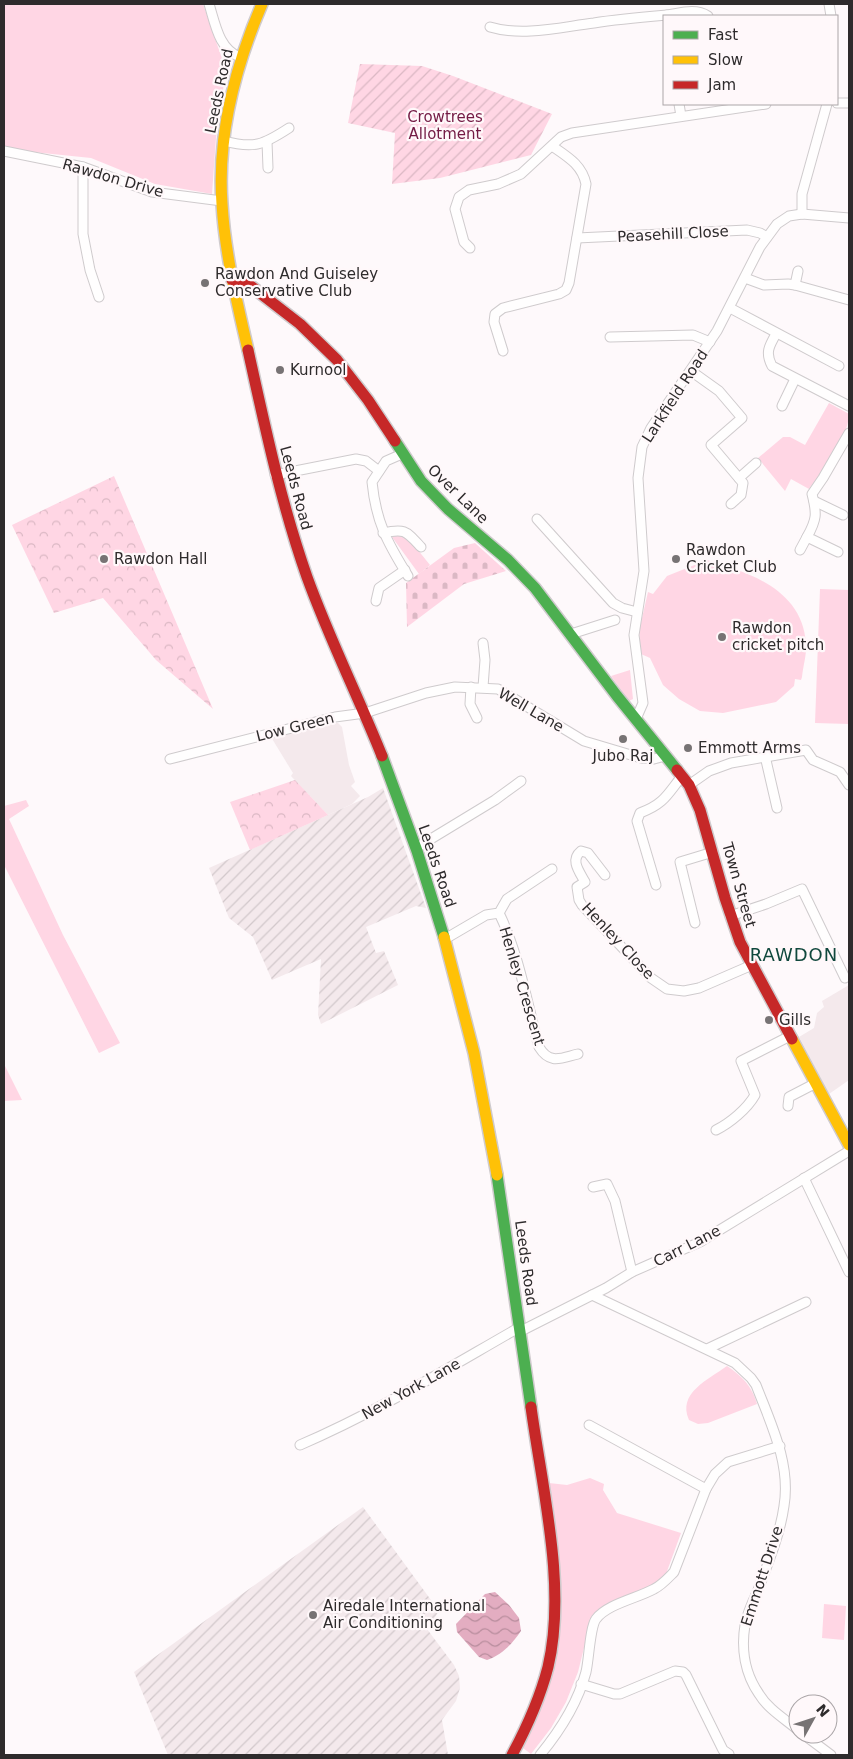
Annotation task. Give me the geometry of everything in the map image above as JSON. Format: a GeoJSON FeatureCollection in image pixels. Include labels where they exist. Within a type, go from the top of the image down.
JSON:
{"type":"FeatureCollection","features":[{"type":"Feature","properties":{"kind":"main road","name":"Leeds Road"},"geometry":{"type":"LineString","coordinates":[[262,4],[240,57],[226,119],[221,182],[232,280],[276,475],[309,582],[365,713],[416,848],[445,939],[469,1028],[485,1102],[520,1329],[553,1584],[553,1637],[546,1672],[525,1732],[512,1755]]}},
{"type":"Feature","properties":{"kind":"main road","name":"Over Lane"},"geometry":{"type":"LineString","coordinates":[[232,280],[247,283],[292,318],[337,360],[368,400],[421,481],[448,509],[508,560],[535,588],[636,719]]}},
{"type":"Feature","properties":{"kind":"main road","name":"Town Street"},"geometry":{"type":"LineString","coordinates":[[636,719],[686,781],[696,798],[706,824],[730,916],[740,942],[849,1145]]}},
{"type":"Feature","properties":{"kind":"street"},"geometry":{"type":"LineString","coordinates":[[209,4],[225,47],[234,55],[240,57]]}},
{"type":"Feature","properties":{"kind":"street"},"geometry":{"type":"LineString","coordinates":[[672,15],[691,11],[706,15]]}},
{"type":"Feature","properties":{"kind":"street"},"geometry":{"type":"LineString","coordinates":[[490,27],[499,30],[540,30],[663,16]]}},
{"type":"Feature","properties":{"kind":"street"},"geometry":{"type":"LineString","coordinates":[[680,105],[681,116]]}},
{"type":"Feature","properties":{"kind":"street"},"geometry":{"type":"LineString","coordinates":[[470,248],[464,242],[455,210],[459,197],[469,190],[498,184],[522,174],[561,137],[572,133],[759,105]]}},
{"type":"Feature","properties":{"kind":"street"},"geometry":{"type":"LineString","coordinates":[[802,214],[802,194],[827,105]]}},
{"type":"Feature","properties":{"kind":"street"},"geometry":{"type":"LineString","coordinates":[[224,141],[242,146],[267,142],[289,128]]}},
{"type":"Feature","properties":{"kind":"street"},"geometry":{"type":"LineString","coordinates":[[267,142],[268,168]]}},
{"type":"Feature","properties":{"kind":"street"},"geometry":{"type":"LineString","coordinates":[[503,351],[494,322],[495,314],[503,308],[559,294],[566,290],[569,283],[586,184],[584,175],[578,166],[569,157],[552,146]]}},
{"type":"Feature","properties":{"kind":"street","name":"Rawdon Drive"},"geometry":{"type":"LineString","coordinates":[[4,151],[83,167],[152,192],[222,201]]}},
{"type":"Feature","properties":{"kind":"street"},"geometry":{"type":"LineString","coordinates":[[83,167],[83,234],[90,270],[99,297]]}},
{"type":"Feature","properties":{"kind":"street","name":"Larkfield Road"},"geometry":{"type":"LineString","coordinates":[[636,719],[642,703],[634,635],[644,571],[638,478],[645,439],[710,342],[767,237],[783,219],[802,214],[849,218]]}},
{"type":"Feature","properties":{"kind":"street","name":"Peasehill Close"},"geometry":{"type":"LineString","coordinates":[[578,238],[747,230],[767,237]]}},
{"type":"Feature","properties":{"kind":"street"},"geometry":{"type":"LineString","coordinates":[[795,285],[798,271]]}},
{"type":"Feature","properties":{"kind":"street"},"geometry":{"type":"LineString","coordinates":[[745,278],[764,285],[795,285],[849,300]]}},
{"type":"Feature","properties":{"kind":"street"},"geometry":{"type":"LineString","coordinates":[[730,308],[839,366]]}},
{"type":"Feature","properties":{"kind":"street"},"geometry":{"type":"LineString","coordinates":[[776,334],[768,348],[767,356],[772,366],[849,406]]}},
{"type":"Feature","properties":{"kind":"street"},"geometry":{"type":"LineString","coordinates":[[610,337],[693,335],[710,342]]}},
{"type":"Feature","properties":{"kind":"street"},"geometry":{"type":"LineString","coordinates":[[691,371],[719,391],[742,418],[711,445],[744,483],[741,496],[731,504]]}},
{"type":"Feature","properties":{"kind":"street"},"geometry":{"type":"LineString","coordinates":[[782,406],[795,379]]}},
{"type":"Feature","properties":{"kind":"street"},"geometry":{"type":"LineString","coordinates":[[800,550],[815,523],[812,494],[824,478],[849,433]]}},
{"type":"Feature","properties":{"kind":"street"},"geometry":{"type":"LineString","coordinates":[[376,601],[378,588],[407,573],[383,533],[373,498],[372,482],[386,461],[402,454]]}},
{"type":"Feature","properties":{"kind":"street"},"geometry":{"type":"LineString","coordinates":[[276,475],[356,459],[366,461],[380,471]]}},
{"type":"Feature","properties":{"kind":"street"},"geometry":{"type":"LineString","coordinates":[[739,478],[756,463]]}},
{"type":"Feature","properties":{"kind":"street"},"geometry":{"type":"LineString","coordinates":[[814,501],[843,516]]}},
{"type":"Feature","properties":{"kind":"street"},"geometry":{"type":"LineString","coordinates":[[537,519],[606,597],[617,606],[637,612]]}},
{"type":"Feature","properties":{"kind":"street"},"geometry":{"type":"LineString","coordinates":[[383,533],[399,530],[405,531],[421,547]]}},
{"type":"Feature","properties":{"kind":"street"},"geometry":{"type":"LineString","coordinates":[[807,537],[838,552]]}},
{"type":"Feature","properties":{"kind":"street"},"geometry":{"type":"LineString","coordinates":[[571,634],[615,620]]}},
{"type":"Feature","properties":{"kind":"street"},"geometry":{"type":"LineString","coordinates":[[483,643],[486,660],[484,687]]}},
{"type":"Feature","properties":{"kind":"street","name":"Well Lane"},"geometry":{"type":"LineString","coordinates":[[365,713],[426,693],[455,687],[498,689],[584,741],[641,758],[654,759],[665,756]]}},
{"type":"Feature","properties":{"kind":"street"},"geometry":{"type":"LineString","coordinates":[[471,687],[470,704],[477,718]]}},
{"type":"Feature","properties":{"kind":"street","name":"Low Green"},"geometry":{"type":"LineString","coordinates":[[170,759],[335,717],[365,713]]}},
{"type":"Feature","properties":{"kind":"street"},"geometry":{"type":"LineString","coordinates":[[656,885],[637,821],[640,813],[654,807],[686,781],[731,763],[806,750],[813,760],[840,772],[849,785]]}},
{"type":"Feature","properties":{"kind":"street"},"geometry":{"type":"LineString","coordinates":[[766,756],[778,808]]}},
{"type":"Feature","properties":{"kind":"street"},"geometry":{"type":"LineString","coordinates":[[416,848],[496,800],[521,781]]}},
{"type":"Feature","properties":{"kind":"street","name":"Henley Close"},"geometry":{"type":"LineString","coordinates":[[605,875],[588,853],[581,851],[578,853],[575,860],[584,882],[573,885],[586,912],[651,978],[667,989],[684,991],[699,988],[752,965]]}},
{"type":"Feature","properties":{"kind":"street"},"geometry":{"type":"LineString","coordinates":[[695,923],[680,862],[713,852]]}},
{"type":"Feature","properties":{"kind":"street"},"geometry":{"type":"LineString","coordinates":[[445,939],[486,914],[499,912],[507,899],[552,869]]}},
{"type":"Feature","properties":{"kind":"street"},"geometry":{"type":"LineString","coordinates":[[730,916],[802,889],[845,978]]}},
{"type":"Feature","properties":{"kind":"street","name":"Henley Crescent"},"geometry":{"type":"LineString","coordinates":[[499,912],[513,950],[538,1047],[546,1056],[556,1059],[578,1054]]}},
{"type":"Feature","properties":{"kind":"street"},"geometry":{"type":"LineString","coordinates":[[716,1130],[722,1127],[756,1096],[741,1061],[790,1036]]}},
{"type":"Feature","properties":{"kind":"street"},"geometry":{"type":"LineString","coordinates":[[788,1106],[789,1097],[816,1083]]}},
{"type":"Feature","properties":{"kind":"street","name":"Carr Lane"},"geometry":{"type":"LineString","coordinates":[[520,1329],[632,1272],[700,1242],[849,1151]]}},
{"type":"Feature","properties":{"kind":"street"},"geometry":{"type":"LineString","coordinates":[[804,1178],[849,1272]]}},
{"type":"Feature","properties":{"kind":"street"},"geometry":{"type":"LineString","coordinates":[[593,1187],[607,1184],[615,1201],[632,1272]]}},
{"type":"Feature","properties":{"kind":"street","name":"Emmott Drive"},"geometry":{"type":"LineString","coordinates":[[592,1294],[735,1363],[756,1385],[780,1446],[786,1488],[784,1506],[775,1543],[745,1623],[743,1652],[751,1680],[759,1695],[788,1722]]}},
{"type":"Feature","properties":{"kind":"street"},"geometry":{"type":"LineString","coordinates":[[707,1349],[806,1302]]}},
{"type":"Feature","properties":{"kind":"street","name":"New York Lane"},"geometry":{"type":"LineString","coordinates":[[300,1445],[375,1410],[520,1329]]}},
{"type":"Feature","properties":{"kind":"street"},"geometry":{"type":"LineString","coordinates":[[589,1425],[706,1489]]}},
{"type":"Feature","properties":{"kind":"street"},"geometry":{"type":"LineString","coordinates":[[540,1755],[572,1707],[586,1673],[593,1625],[597,1618],[609,1609],[654,1589],[666,1581],[674,1572],[706,1489],[715,1474],[728,1462],[780,1446]]}},
{"type":"Feature","properties":{"kind":"street"},"geometry":{"type":"LineString","coordinates":[[581,1684],[620,1694],[675,1671],[683,1672],[723,1750],[729,1754]]}},
{"type":"Feature","properties":{"kind":"street"},"geometry":{"type":"LineString","coordinates":[[816,1744],[831,1755]]}},
{"type":"Feature","properties":{"kind":"shaded area"},"geometry":{"type":"Polygon","coordinates":[[[316,723],[338,723],[342,727],[349,765],[355,782],[351,786],[360,796],[352,804],[328,815],[291,776],[293,773],[271,737],[316,723]]]}},
{"type":"Feature","properties":{"kind":"shaded area"},"geometry":{"type":"Polygon","coordinates":[[[383,788],[426,908],[416,906],[366,927],[376,953],[384,951],[398,985],[321,1024],[318,1015],[321,959],[272,980],[253,937],[229,918],[209,868],[368,797],[383,788]]]}},
{"type":"Feature","properties":{"kind":"shaded area"},"geometry":{"type":"Polygon","coordinates":[[[849,985],[849,1080],[829,1094],[799,1037],[814,1028],[817,1013],[824,1007],[822,1001],[849,985]]]}},
{"type":"Feature","properties":{"kind":"shaded area","name":"Airedale International Air Conditioning"},"geometry":{"type":"Polygon","coordinates":[[[363,1507],[439,1611],[427,1629],[454,1665],[459,1676],[460,1688],[456,1701],[442,1720],[448,1755],[168,1755],[134,1672],[363,1507]]]}},
{"type":"Feature","properties":{"kind":"green space"},"geometry":{"type":"Polygon","coordinates":[[[4,4],[203,4],[226,70],[216,138],[212,194],[155,184],[91,158],[4,149],[4,4]]]}},
{"type":"Feature","properties":{"kind":"green space","name":"Crowtrees Allotment"},"geometry":{"type":"Polygon","coordinates":[[[360,64],[422,66],[552,114],[531,155],[440,178],[392,184],[395,133],[348,123],[360,64]]]}},
{"type":"Feature","properties":{"kind":"green space"},"geometry":{"type":"Polygon","coordinates":[[[829,403],[849,414],[845,433],[840,443],[809,489],[791,479],[785,491],[758,458],[783,437],[790,437],[805,445],[829,403]]]}},
{"type":"Feature","properties":{"kind":"green space"},"geometry":{"type":"Polygon","coordinates":[[[114,476],[213,709],[156,660],[103,598],[54,613],[12,525],[114,476]]]}},
{"type":"Feature","properties":{"kind":"green space"},"geometry":{"type":"Polygon","coordinates":[[[399,533],[409,539],[430,565],[419,574],[392,537],[399,533]]]}},
{"type":"Feature","properties":{"kind":"green space"},"geometry":{"type":"Polygon","coordinates":[[[475,543],[506,571],[464,584],[407,627],[406,583],[454,548],[475,543]]]}},
{"type":"Feature","properties":{"kind":"green space","name":"Rawdon cricket pitch"},"geometry":{"type":"Polygon","coordinates":[[[707,560],[740,571],[772,586],[785,597],[795,610],[802,625],[806,643],[802,677],[801,680],[795,679],[794,686],[776,702],[723,713],[700,711],[679,699],[663,685],[650,658],[641,654],[639,631],[648,592],[653,594],[667,576],[707,560]]]}},
{"type":"Feature","properties":{"kind":"green space"},"geometry":{"type":"Polygon","coordinates":[[[820,589],[849,590],[849,724],[815,723],[820,589]]]}},
{"type":"Feature","properties":{"kind":"green space"},"geometry":{"type":"Polygon","coordinates":[[[630,670],[633,699],[629,701],[611,676],[630,670]]]}},
{"type":"Feature","properties":{"kind":"green space"},"geometry":{"type":"Polygon","coordinates":[[[295,780],[328,815],[250,850],[230,802],[295,780]]]}},
{"type":"Feature","properties":{"kind":"green space"},"geometry":{"type":"Polygon","coordinates":[[[26,800],[29,806],[9,819],[63,935],[120,1043],[99,1053],[4,865],[4,806],[26,800]]]}},
{"type":"Feature","properties":{"kind":"green space"},"geometry":{"type":"Polygon","coordinates":[[[4,1064],[22,1100],[4,1101],[4,1064]]]}},
{"type":"Feature","properties":{"kind":"green space"},"geometry":{"type":"Polygon","coordinates":[[[727,1366],[746,1382],[757,1404],[708,1423],[698,1424],[689,1420],[686,1411],[687,1402],[691,1395],[703,1382],[727,1366]]]}},
{"type":"Feature","properties":{"kind":"green space"},"geometry":{"type":"Polygon","coordinates":[[[590,1478],[604,1484],[603,1490],[617,1513],[681,1533],[666,1574],[656,1584],[603,1607],[592,1616],[578,1672],[566,1702],[551,1728],[531,1754],[523,1748],[560,1612],[560,1562],[549,1483],[567,1485],[590,1478]]]}},
{"type":"Feature","properties":{"kind":"green space"},"geometry":{"type":"Polygon","coordinates":[[[824,1604],[846,1606],[844,1640],[822,1638],[824,1604]]]}},
{"type":"Feature","properties":{"kind":"water"},"geometry":{"type":"Polygon","coordinates":[[[495,1592],[519,1618],[521,1631],[506,1649],[487,1660],[479,1657],[457,1632],[456,1624],[485,1594],[495,1592]]]}},
{"type":"Feature","properties":{"kind":"traffic: fast"},"geometry":{"type":"LineString","coordinates":[[395,441],[421,481],[448,509],[508,560],[535,588],[617,696],[677,770]]}},
{"type":"Feature","properties":{"kind":"traffic: fast"},"geometry":{"type":"LineString","coordinates":[[382,756],[417,851],[444,937]]}},
{"type":"Feature","properties":{"kind":"traffic: fast"},"geometry":{"type":"LineString","coordinates":[[497,1175],[531,1407]]}},
{"type":"Feature","properties":{"kind":"traffic: slow"},"geometry":{"type":"LineString","coordinates":[[248,350],[229,260],[224,223],[221,178],[222,152],[225,127],[236,77],[262,4]]}},
{"type":"Feature","properties":{"kind":"traffic: slow"},"geometry":{"type":"LineString","coordinates":[[444,937],[474,1053],[497,1175]]}},
{"type":"Feature","properties":{"kind":"traffic: slow"},"geometry":{"type":"LineString","coordinates":[[792,1039],[849,1145]]}},
{"type":"Feature","properties":{"kind":"traffic: jam"},"geometry":{"type":"LineString","coordinates":[[232,280],[247,283],[300,324],[337,360],[368,400],[395,441]]}},
{"type":"Feature","properties":{"kind":"traffic: jam"},"geometry":{"type":"LineString","coordinates":[[248,350],[274,465],[307,577],[382,756]]}},
{"type":"Feature","properties":{"kind":"traffic: jam"},"geometry":{"type":"LineString","coordinates":[[677,770],[689,785],[700,810],[725,898],[740,942],[792,1039]]}},
{"type":"Feature","properties":{"kind":"traffic: jam"},"geometry":{"type":"LineString","coordinates":[[512,1755],[528,1723],[548,1667],[553,1636],[555,1604],[551,1537],[531,1407]]}},
{"type":"Feature","properties":{"kind":"place","name":"Rawdon And Guiseley Conservative Club"},"geometry":{"type":"Point","coordinates":[205,283]}},
{"type":"Feature","properties":{"kind":"place","name":"Kurnool"},"geometry":{"type":"Point","coordinates":[280,370]}},
{"type":"Feature","properties":{"kind":"place","name":"Rawdon Hall"},"geometry":{"type":"Point","coordinates":[104,559]}},
{"type":"Feature","properties":{"kind":"place","name":"Rawdon Cricket Club"},"geometry":{"type":"Point","coordinates":[676,559]}},
{"type":"Feature","properties":{"kind":"place","name":"Rawdon cricket pitch"},"geometry":{"type":"Point","coordinates":[722,637]}},
{"type":"Feature","properties":{"kind":"place","name":"Jubo Raj"},"geometry":{"type":"Point","coordinates":[623,739]}},
{"type":"Feature","properties":{"kind":"place","name":"Emmott Arms"},"geometry":{"type":"Point","coordinates":[688,748]}},
{"type":"Feature","properties":{"kind":"place","name":"Gills"},"geometry":{"type":"Point","coordinates":[769,1020]}},
{"type":"Feature","properties":{"kind":"place","name":"Airedale International Air Conditioning"},"geometry":{"type":"Point","coordinates":[313,1615]}},
{"type":"Feature","properties":{"kind":"district","name":"RAWDON"},"geometry":{"type":"Point","coordinates":[794,955]}}]}
